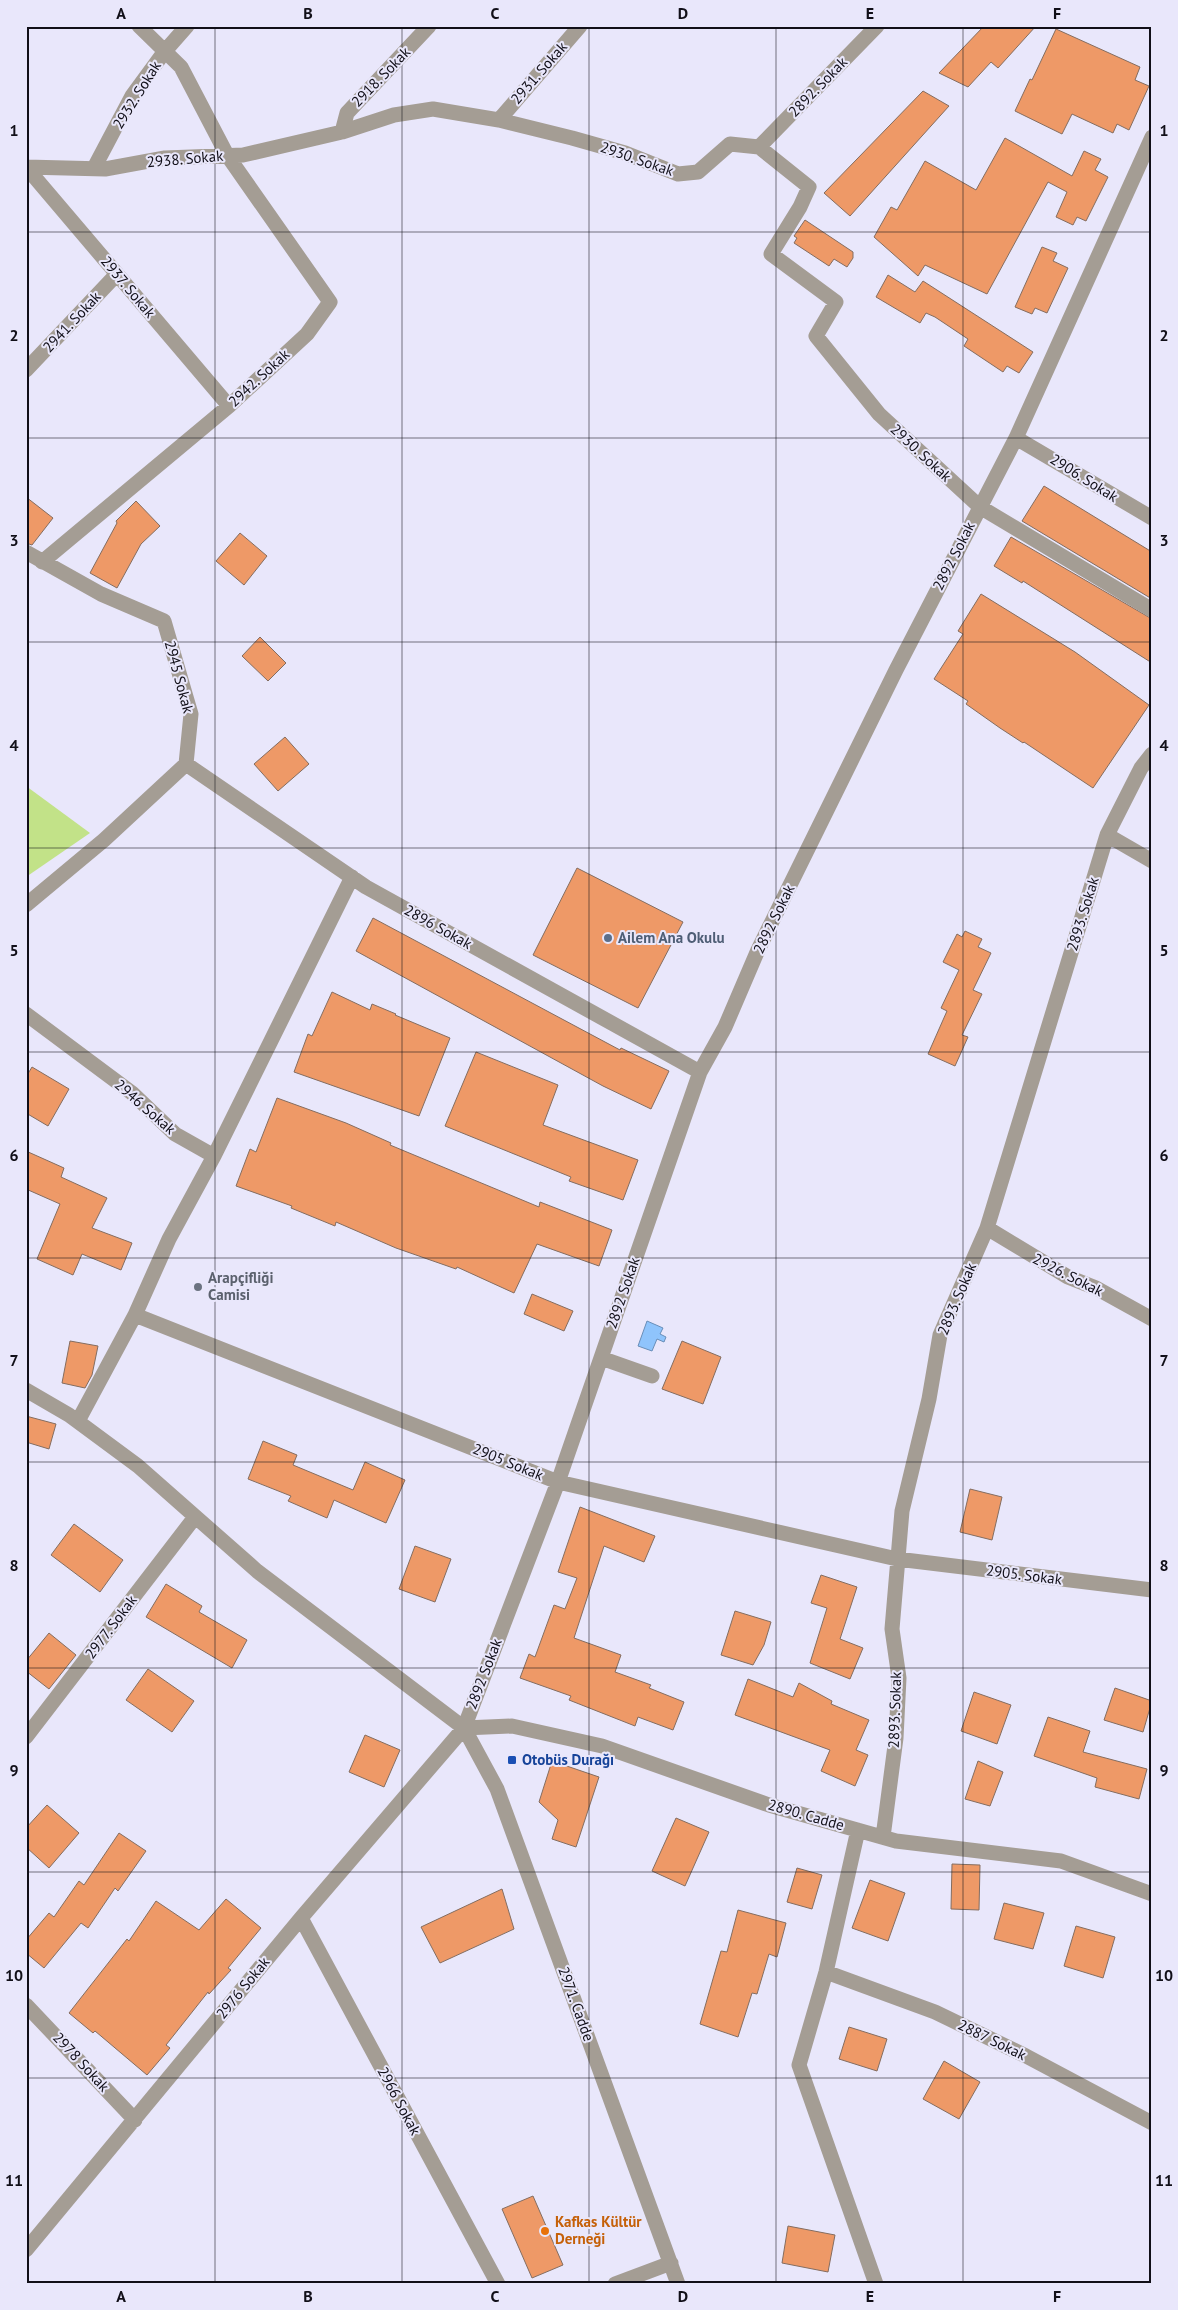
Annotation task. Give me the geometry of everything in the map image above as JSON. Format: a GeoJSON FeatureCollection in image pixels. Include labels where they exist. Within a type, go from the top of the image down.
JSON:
{"type":"FeatureCollection","features":[{"type":"Feature","properties":{"kind":"street"},"geometry":{"type":"LineString","coordinates":[[139,26],[181,67],[227,155]]}},
{"type":"Feature","properties":{"kind":"street","name":"2932. Sokak"},"geometry":{"type":"LineString","coordinates":[[94,168],[132,96],[165,51],[187,26]]}},
{"type":"Feature","properties":{"kind":"street","name":"2918. Sokak"},"geometry":{"type":"LineString","coordinates":[[342,132],[347,113],[430,26]]}},
{"type":"Feature","properties":{"kind":"street","name":"2931. Sokak"},"geometry":{"type":"LineString","coordinates":[[498,120],[580,26]]}},
{"type":"Feature","properties":{"kind":"street","name":"2892. Sokak"},"geometry":{"type":"LineString","coordinates":[[759,147],[877,26]]}},
{"type":"Feature","properties":{"kind":"street","name":"2930. Sokak"},"geometry":{"type":"LineString","coordinates":[[342,132],[394,115],[433,109],[498,120],[625,153],[678,174],[698,172],[730,144],[759,147],[810,187],[771,254],[836,302],[816,336],[879,414],[980,508]]}},
{"type":"Feature","properties":{"kind":"street","name":"2938. Sokak"},"geometry":{"type":"LineString","coordinates":[[26,167],[105,169],[165,158],[243,155],[342,132]]}},
{"type":"Feature","properties":{"kind":"street","name":"2892 Sokak"},"geometry":{"type":"LineString","coordinates":[[464,1728],[558,1482],[700,1072],[725,1027],[758,950],[896,670],[1016,438],[1152,137]]}},
{"type":"Feature","properties":{"kind":"street","name":"2942. Sokak"},"geometry":{"type":"LineString","coordinates":[[42,562],[229,406],[307,334],[330,302],[227,155]]}},
{"type":"Feature","properties":{"kind":"street","name":"2937. Sokak"},"geometry":{"type":"LineString","coordinates":[[26,167],[229,406]]}},
{"type":"Feature","properties":{"kind":"street","name":"2941. Sokak"},"geometry":{"type":"LineString","coordinates":[[26,370],[117,274]]}},
{"type":"Feature","properties":{"kind":"street","name":"2906. Sokak"},"geometry":{"type":"LineString","coordinates":[[1016,438],[1152,518]]}},
{"type":"Feature","properties":{"kind":"street"},"geometry":{"type":"LineString","coordinates":[[980,508],[1152,610]]}},
{"type":"Feature","properties":{"kind":"street","name":"2945 Sokak"},"geometry":{"type":"LineString","coordinates":[[26,552],[101,594],[164,621],[191,714],[186,764]]}},
{"type":"Feature","properties":{"kind":"street","name":"2893. Sokak"},"geometry":{"type":"LineString","coordinates":[[883,1837],[896,1738],[899,1678],[892,1629],[902,1511],[929,1399],[940,1335],[987,1228],[1107,835],[1141,768],[1152,754]]}},
{"type":"Feature","properties":{"kind":"street"},"geometry":{"type":"LineString","coordinates":[[26,905],[74,866],[186,764]]}},
{"type":"Feature","properties":{"kind":"street","name":"2896 Sokak"},"geometry":{"type":"LineString","coordinates":[[186,764],[352,877],[700,1072]]}},
{"type":"Feature","properties":{"kind":"street"},"geometry":{"type":"LineString","coordinates":[[1107,835],[1152,861]]}},
{"type":"Feature","properties":{"kind":"street"},"geometry":{"type":"LineString","coordinates":[[78,1421],[135,1315],[169,1239],[214,1156],[352,877]]}},
{"type":"Feature","properties":{"kind":"street","name":"2946 Sokak"},"geometry":{"type":"LineString","coordinates":[[26,1014],[132,1093],[176,1134],[214,1156]]}},
{"type":"Feature","properties":{"kind":"street","name":"2926. Sokak"},"geometry":{"type":"LineString","coordinates":[[987,1228],[1060,1272],[1096,1288],[1152,1319]]}},
{"type":"Feature","properties":{"kind":"street","name":"2905 Sokak"},"geometry":{"type":"LineString","coordinates":[[135,1315],[558,1482],[897,1559]]}},
{"type":"Feature","properties":{"kind":"street"},"geometry":{"type":"LineString","coordinates":[[601,1358],[652,1376]]}},
{"type":"Feature","properties":{"kind":"street"},"geometry":{"type":"LineString","coordinates":[[26,1390],[78,1421],[138,1466],[257,1571],[464,1728]]}},
{"type":"Feature","properties":{"kind":"street","name":"2977. Sokak"},"geometry":{"type":"LineString","coordinates":[[26,1737],[195,1516]]}},
{"type":"Feature","properties":{"kind":"street","name":"2905. Sokak"},"geometry":{"type":"LineString","coordinates":[[897,1559],[1152,1590]]}},
{"type":"Feature","properties":{"kind":"street","name":"2890. Cadde"},"geometry":{"type":"LineString","coordinates":[[464,1728],[512,1726],[602,1746],[769,1805],[896,1841],[1061,1861],[1152,1894]]}},
{"type":"Feature","properties":{"kind":"street","name":"2976 Sokak"},"geometry":{"type":"LineString","coordinates":[[26,2250],[300,1918],[464,1728]]}},
{"type":"Feature","properties":{"kind":"street","name":"2971. Cadde"},"geometry":{"type":"LineString","coordinates":[[464,1728],[497,1789],[678,2284]]}},
{"type":"Feature","properties":{"kind":"street"},"geometry":{"type":"LineString","coordinates":[[858,1830],[826,1972],[799,2065],[876,2284]]}},
{"type":"Feature","properties":{"kind":"street","name":"2966 Sokak"},"geometry":{"type":"LineString","coordinates":[[300,1918],[498,2284]]}},
{"type":"Feature","properties":{"kind":"street","name":"2887 Sokak"},"geometry":{"type":"LineString","coordinates":[[826,1972],[935,2012],[1026,2056],[1152,2123]]}},
{"type":"Feature","properties":{"kind":"street","name":"2978 Sokak"},"geometry":{"type":"LineString","coordinates":[[26,2005],[135,2120]]}},
{"type":"Feature","properties":{"kind":"street"},"geometry":{"type":"LineString","coordinates":[[615,2284],[671,2263]]}},
{"type":"Feature","properties":{"kind":"green space"},"geometry":{"type":"Polygon","coordinates":[[[26,786],[90,833],[26,877],[26,786]]]}},
{"type":"Feature","properties":{"kind":"water"},"geometry":{"type":"Polygon","coordinates":[[[647,1321],[663,1328],[660,1334],[666,1337],[664,1342],[657,1339],[652,1351],[638,1346],[647,1321]]]}},
{"type":"Feature","properties":{"kind":"building"},"geometry":{"type":"Polygon","coordinates":[[[984,26],[1036,26],[998,68],[991,62],[968,87],[939,73],[984,26]]]}},
{"type":"Feature","properties":{"kind":"building"},"geometry":{"type":"Polygon","coordinates":[[[1056,29],[1140,67],[1135,80],[1149,86],[1129,130],[1117,124],[1113,133],[1072,114],[1062,134],[1015,111],[1056,29]]]}},
{"type":"Feature","properties":{"kind":"building"},"geometry":{"type":"Polygon","coordinates":[[[923,91],[949,106],[850,216],[824,193],[923,91]]]}},
{"type":"Feature","properties":{"kind":"building"},"geometry":{"type":"Polygon","coordinates":[[[1005,138],[1072,176],[1084,151],[1101,159],[1095,170],[1108,177],[1086,221],[1077,217],[1073,225],[1056,217],[1067,192],[1048,182],[987,294],[925,265],[918,276],[874,237],[891,207],[897,210],[925,161],[976,190],[1005,138]]]}},
{"type":"Feature","properties":{"kind":"building"},"geometry":{"type":"Polygon","coordinates":[[[805,220],[853,252],[853,258],[847,267],[834,259],[829,266],[794,243],[797,238],[794,236],[805,220]]]}},
{"type":"Feature","properties":{"kind":"building"},"geometry":{"type":"Polygon","coordinates":[[[1042,247],[1057,253],[1053,261],[1068,268],[1047,313],[1035,308],[1032,314],[1015,307],[1042,247]]]}},
{"type":"Feature","properties":{"kind":"building"},"geometry":{"type":"Polygon","coordinates":[[[888,275],[915,292],[923,281],[1033,352],[1019,373],[1007,366],[1003,372],[964,346],[968,339],[935,317],[926,313],[920,323],[876,297],[888,275]]]}},
{"type":"Feature","properties":{"kind":"building"},"geometry":{"type":"Polygon","coordinates":[[[1044,486],[1152,552],[1152,599],[1022,521],[1044,486]]]}},
{"type":"Feature","properties":{"kind":"building"},"geometry":{"type":"Polygon","coordinates":[[[26,497],[53,518],[32,545],[26,543],[26,497]]]}},
{"type":"Feature","properties":{"kind":"building"},"geometry":{"type":"Polygon","coordinates":[[[136,501],[160,526],[141,544],[117,588],[90,573],[117,523],[116,521],[136,501]]]}},
{"type":"Feature","properties":{"kind":"building"},"geometry":{"type":"Polygon","coordinates":[[[240,533],[267,556],[244,585],[216,561],[240,533]]]}},
{"type":"Feature","properties":{"kind":"building"},"geometry":{"type":"Polygon","coordinates":[[[1011,537],[1152,619],[1152,663],[1023,581],[1022,583],[994,566],[1011,537]]]}},
{"type":"Feature","properties":{"kind":"building"},"geometry":{"type":"Polygon","coordinates":[[[981,594],[1075,652],[1149,705],[1093,788],[1000,728],[966,704],[968,701],[934,679],[963,634],[958,631],[981,594]]]}},
{"type":"Feature","properties":{"kind":"building"},"geometry":{"type":"Polygon","coordinates":[[[260,637],[286,663],[268,681],[242,656],[260,637]]]}},
{"type":"Feature","properties":{"kind":"building"},"geometry":{"type":"Polygon","coordinates":[[[285,737],[309,764],[278,791],[254,764],[285,737]]]}},
{"type":"Feature","properties":{"kind":"building","name":"Ailem Ana Okulu"},"geometry":{"type":"Polygon","coordinates":[[[577,868],[683,922],[638,1008],[533,955],[577,868]]]}},
{"type":"Feature","properties":{"kind":"building"},"geometry":{"type":"Polygon","coordinates":[[[373,918],[620,1050],[621,1048],[669,1071],[651,1109],[603,1086],[356,951],[373,918]]]}},
{"type":"Feature","properties":{"kind":"building"},"geometry":{"type":"Polygon","coordinates":[[[965,931],[982,939],[978,947],[991,953],[973,990],[982,994],[962,1035],[968,1037],[955,1066],[928,1054],[947,1011],[941,1008],[959,970],[943,962],[957,934],[962,937],[965,931]]]}},
{"type":"Feature","properties":{"kind":"building"},"geometry":{"type":"Polygon","coordinates":[[[332,992],[370,1010],[372,1004],[450,1038],[419,1116],[294,1072],[308,1034],[312,1036],[332,992]]]}},
{"type":"Feature","properties":{"kind":"building"},"geometry":{"type":"Polygon","coordinates":[[[476,1052],[558,1085],[543,1125],[638,1160],[623,1200],[569,1181],[571,1177],[445,1126],[476,1052]]]}},
{"type":"Feature","properties":{"kind":"building"},"geometry":{"type":"Polygon","coordinates":[[[32,1067],[69,1089],[48,1126],[26,1113],[26,1077],[32,1067]]]}},
{"type":"Feature","properties":{"kind":"building"},"geometry":{"type":"Polygon","coordinates":[[[277,1098],[346,1123],[391,1143],[390,1145],[539,1207],[540,1202],[612,1230],[599,1266],[537,1244],[514,1293],[457,1267],[456,1269],[396,1248],[336,1222],[335,1226],[291,1208],[292,1206],[236,1186],[250,1149],[256,1152],[277,1098]]]}},
{"type":"Feature","properties":{"kind":"building"},"geometry":{"type":"Polygon","coordinates":[[[26,1151],[64,1168],[61,1177],[107,1198],[92,1228],[132,1243],[121,1270],[82,1254],[73,1275],[37,1259],[60,1204],[26,1189],[26,1151]]]}},
{"type":"Feature","properties":{"kind":"building"},"geometry":{"type":"Polygon","coordinates":[[[532,1294],[573,1311],[564,1331],[524,1314],[532,1294]]]}},
{"type":"Feature","properties":{"kind":"building"},"geometry":{"type":"Polygon","coordinates":[[[70,1341],[98,1346],[92,1375],[85,1388],[62,1383],[70,1341]]]}},
{"type":"Feature","properties":{"kind":"building"},"geometry":{"type":"Polygon","coordinates":[[[682,1341],[721,1357],[703,1404],[662,1389],[682,1341]]]}},
{"type":"Feature","properties":{"kind":"building"},"geometry":{"type":"Polygon","coordinates":[[[26,1416],[56,1424],[49,1449],[26,1442],[26,1416]]]}},
{"type":"Feature","properties":{"kind":"building"},"geometry":{"type":"Polygon","coordinates":[[[263,1441],[297,1455],[293,1465],[353,1490],[365,1462],[405,1480],[386,1523],[334,1500],[327,1518],[288,1501],[291,1496],[248,1479],[263,1441]]]}},
{"type":"Feature","properties":{"kind":"building"},"geometry":{"type":"Polygon","coordinates":[[[970,1489],[1002,1497],[992,1540],[960,1532],[970,1489]]]}},
{"type":"Feature","properties":{"kind":"building"},"geometry":{"type":"Polygon","coordinates":[[[580,1507],[655,1536],[644,1562],[604,1546],[574,1638],[621,1655],[615,1672],[651,1685],[649,1688],[684,1702],[673,1730],[638,1717],[635,1726],[569,1700],[571,1696],[520,1678],[529,1654],[535,1657],[554,1605],[565,1609],[577,1578],[558,1572],[580,1507]]]}},
{"type":"Feature","properties":{"kind":"building"},"geometry":{"type":"Polygon","coordinates":[[[74,1524],[123,1560],[100,1592],[51,1555],[74,1524]]]}},
{"type":"Feature","properties":{"kind":"building"},"geometry":{"type":"Polygon","coordinates":[[[415,1546],[451,1559],[435,1602],[399,1589],[415,1546]]]}},
{"type":"Feature","properties":{"kind":"building"},"geometry":{"type":"Polygon","coordinates":[[[821,1575],[857,1587],[840,1639],[863,1648],[850,1679],[810,1663],[827,1608],[811,1603],[821,1575]]]}},
{"type":"Feature","properties":{"kind":"building"},"geometry":{"type":"Polygon","coordinates":[[[166,1584],[202,1606],[199,1612],[247,1640],[232,1668],[146,1617],[166,1584]]]}},
{"type":"Feature","properties":{"kind":"building"},"geometry":{"type":"Polygon","coordinates":[[[735,1611],[771,1622],[764,1645],[753,1665],[721,1655],[735,1611]]]}},
{"type":"Feature","properties":{"kind":"building"},"geometry":{"type":"Polygon","coordinates":[[[49,1633],[76,1655],[49,1689],[26,1671],[26,1661],[49,1633]]]}},
{"type":"Feature","properties":{"kind":"building"},"geometry":{"type":"Polygon","coordinates":[[[148,1669],[194,1701],[172,1732],[126,1700],[148,1669]]]}},
{"type":"Feature","properties":{"kind":"building"},"geometry":{"type":"Polygon","coordinates":[[[748,1679],[793,1697],[799,1683],[832,1701],[831,1704],[869,1720],[856,1750],[868,1755],[855,1786],[821,1771],[830,1750],[735,1715],[748,1679]]]}},
{"type":"Feature","properties":{"kind":"building"},"geometry":{"type":"Polygon","coordinates":[[[1115,1688],[1152,1701],[1143,1732],[1104,1720],[1115,1688]]]}},
{"type":"Feature","properties":{"kind":"building"},"geometry":{"type":"Polygon","coordinates":[[[974,1692],[1011,1705],[997,1744],[961,1731],[974,1692]]]}},
{"type":"Feature","properties":{"kind":"building"},"geometry":{"type":"Polygon","coordinates":[[[1048,1717],[1090,1731],[1083,1752],[1147,1769],[1139,1799],[1095,1787],[1097,1778],[1034,1756],[1048,1717]]]}},
{"type":"Feature","properties":{"kind":"building"},"geometry":{"type":"Polygon","coordinates":[[[365,1735],[400,1750],[384,1787],[349,1772],[365,1735]]]}},
{"type":"Feature","properties":{"kind":"building"},"geometry":{"type":"Polygon","coordinates":[[[552,1761],[599,1777],[576,1847],[552,1839],[558,1820],[539,1802],[552,1761]]]}},
{"type":"Feature","properties":{"kind":"building"},"geometry":{"type":"Polygon","coordinates":[[[978,1761],[1003,1772],[990,1806],[965,1799],[978,1761]]]}},
{"type":"Feature","properties":{"kind":"building"},"geometry":{"type":"Polygon","coordinates":[[[47,1805],[79,1833],[49,1868],[26,1847],[26,1828],[47,1805]]]}},
{"type":"Feature","properties":{"kind":"building"},"geometry":{"type":"Polygon","coordinates":[[[676,1818],[709,1832],[685,1886],[652,1871],[676,1818]]]}},
{"type":"Feature","properties":{"kind":"building"},"geometry":{"type":"Polygon","coordinates":[[[119,1833],[146,1851],[118,1891],[115,1888],[88,1928],[81,1923],[44,1968],[26,1953],[26,1940],[49,1913],[54,1917],[79,1881],[84,1885],[119,1833]]]}},
{"type":"Feature","properties":{"kind":"building"},"geometry":{"type":"Polygon","coordinates":[[[952,1864],[980,1865],[979,1910],[951,1909],[952,1864]]]}},
{"type":"Feature","properties":{"kind":"building"},"geometry":{"type":"Polygon","coordinates":[[[797,1868],[822,1875],[812,1909],[787,1902],[797,1868]]]}},
{"type":"Feature","properties":{"kind":"building"},"geometry":{"type":"Polygon","coordinates":[[[870,1880],[905,1893],[888,1941],[852,1928],[870,1880]]]}},
{"type":"Feature","properties":{"kind":"building"},"geometry":{"type":"Polygon","coordinates":[[[502,1889],[514,1929],[440,1963],[421,1927],[502,1889]]]}},
{"type":"Feature","properties":{"kind":"building"},"geometry":{"type":"Polygon","coordinates":[[[226,1899],[261,1928],[228,1968],[231,1970],[209,1994],[208,1992],[166,2045],[170,2048],[147,2075],[95,2031],[93,2033],[69,2013],[127,1939],[129,1941],[156,1901],[199,1930],[226,1899]]]}},
{"type":"Feature","properties":{"kind":"building"},"geometry":{"type":"Polygon","coordinates":[[[1004,1903],[1044,1913],[1033,1949],[994,1939],[1004,1903]]]}},
{"type":"Feature","properties":{"kind":"building"},"geometry":{"type":"Polygon","coordinates":[[[738,1910],[786,1923],[777,1957],[769,1954],[757,1994],[752,1993],[738,2037],[700,2024],[721,1951],[727,1952],[738,1910]]]}},
{"type":"Feature","properties":{"kind":"building"},"geometry":{"type":"Polygon","coordinates":[[[1076,1926],[1115,1937],[1103,1978],[1064,1966],[1076,1926]]]}},
{"type":"Feature","properties":{"kind":"building"},"geometry":{"type":"Polygon","coordinates":[[[849,2027],[887,2039],[877,2071],[839,2059],[849,2027]]]}},
{"type":"Feature","properties":{"kind":"building"},"geometry":{"type":"Polygon","coordinates":[[[944,2061],[980,2082],[959,2119],[923,2099],[944,2061]]]}},
{"type":"Feature","properties":{"kind":"building"},"geometry":{"type":"Polygon","coordinates":[[[533,2196],[563,2265],[532,2278],[502,2209],[533,2196]]]}},
{"type":"Feature","properties":{"kind":"building"},"geometry":{"type":"Polygon","coordinates":[[[788,2226],[835,2235],[828,2272],[782,2263],[788,2226]]]}},
{"type":"Feature","properties":{"kind":"place","name":"Ailem Ana Okulu"},"geometry":{"type":"Point","coordinates":[608,938]}},
{"type":"Feature","properties":{"kind":"place","name":"Arapçifliği Camisi"},"geometry":{"type":"Point","coordinates":[198,1287]}},
{"type":"Feature","properties":{"kind":"place","name":"Otobüs Durağı"},"geometry":{"type":"Point","coordinates":[512,1760]}},
{"type":"Feature","properties":{"kind":"place","name":"Kafkas Kültür Derneği"},"geometry":{"type":"Point","coordinates":[545,2231]}}]}
